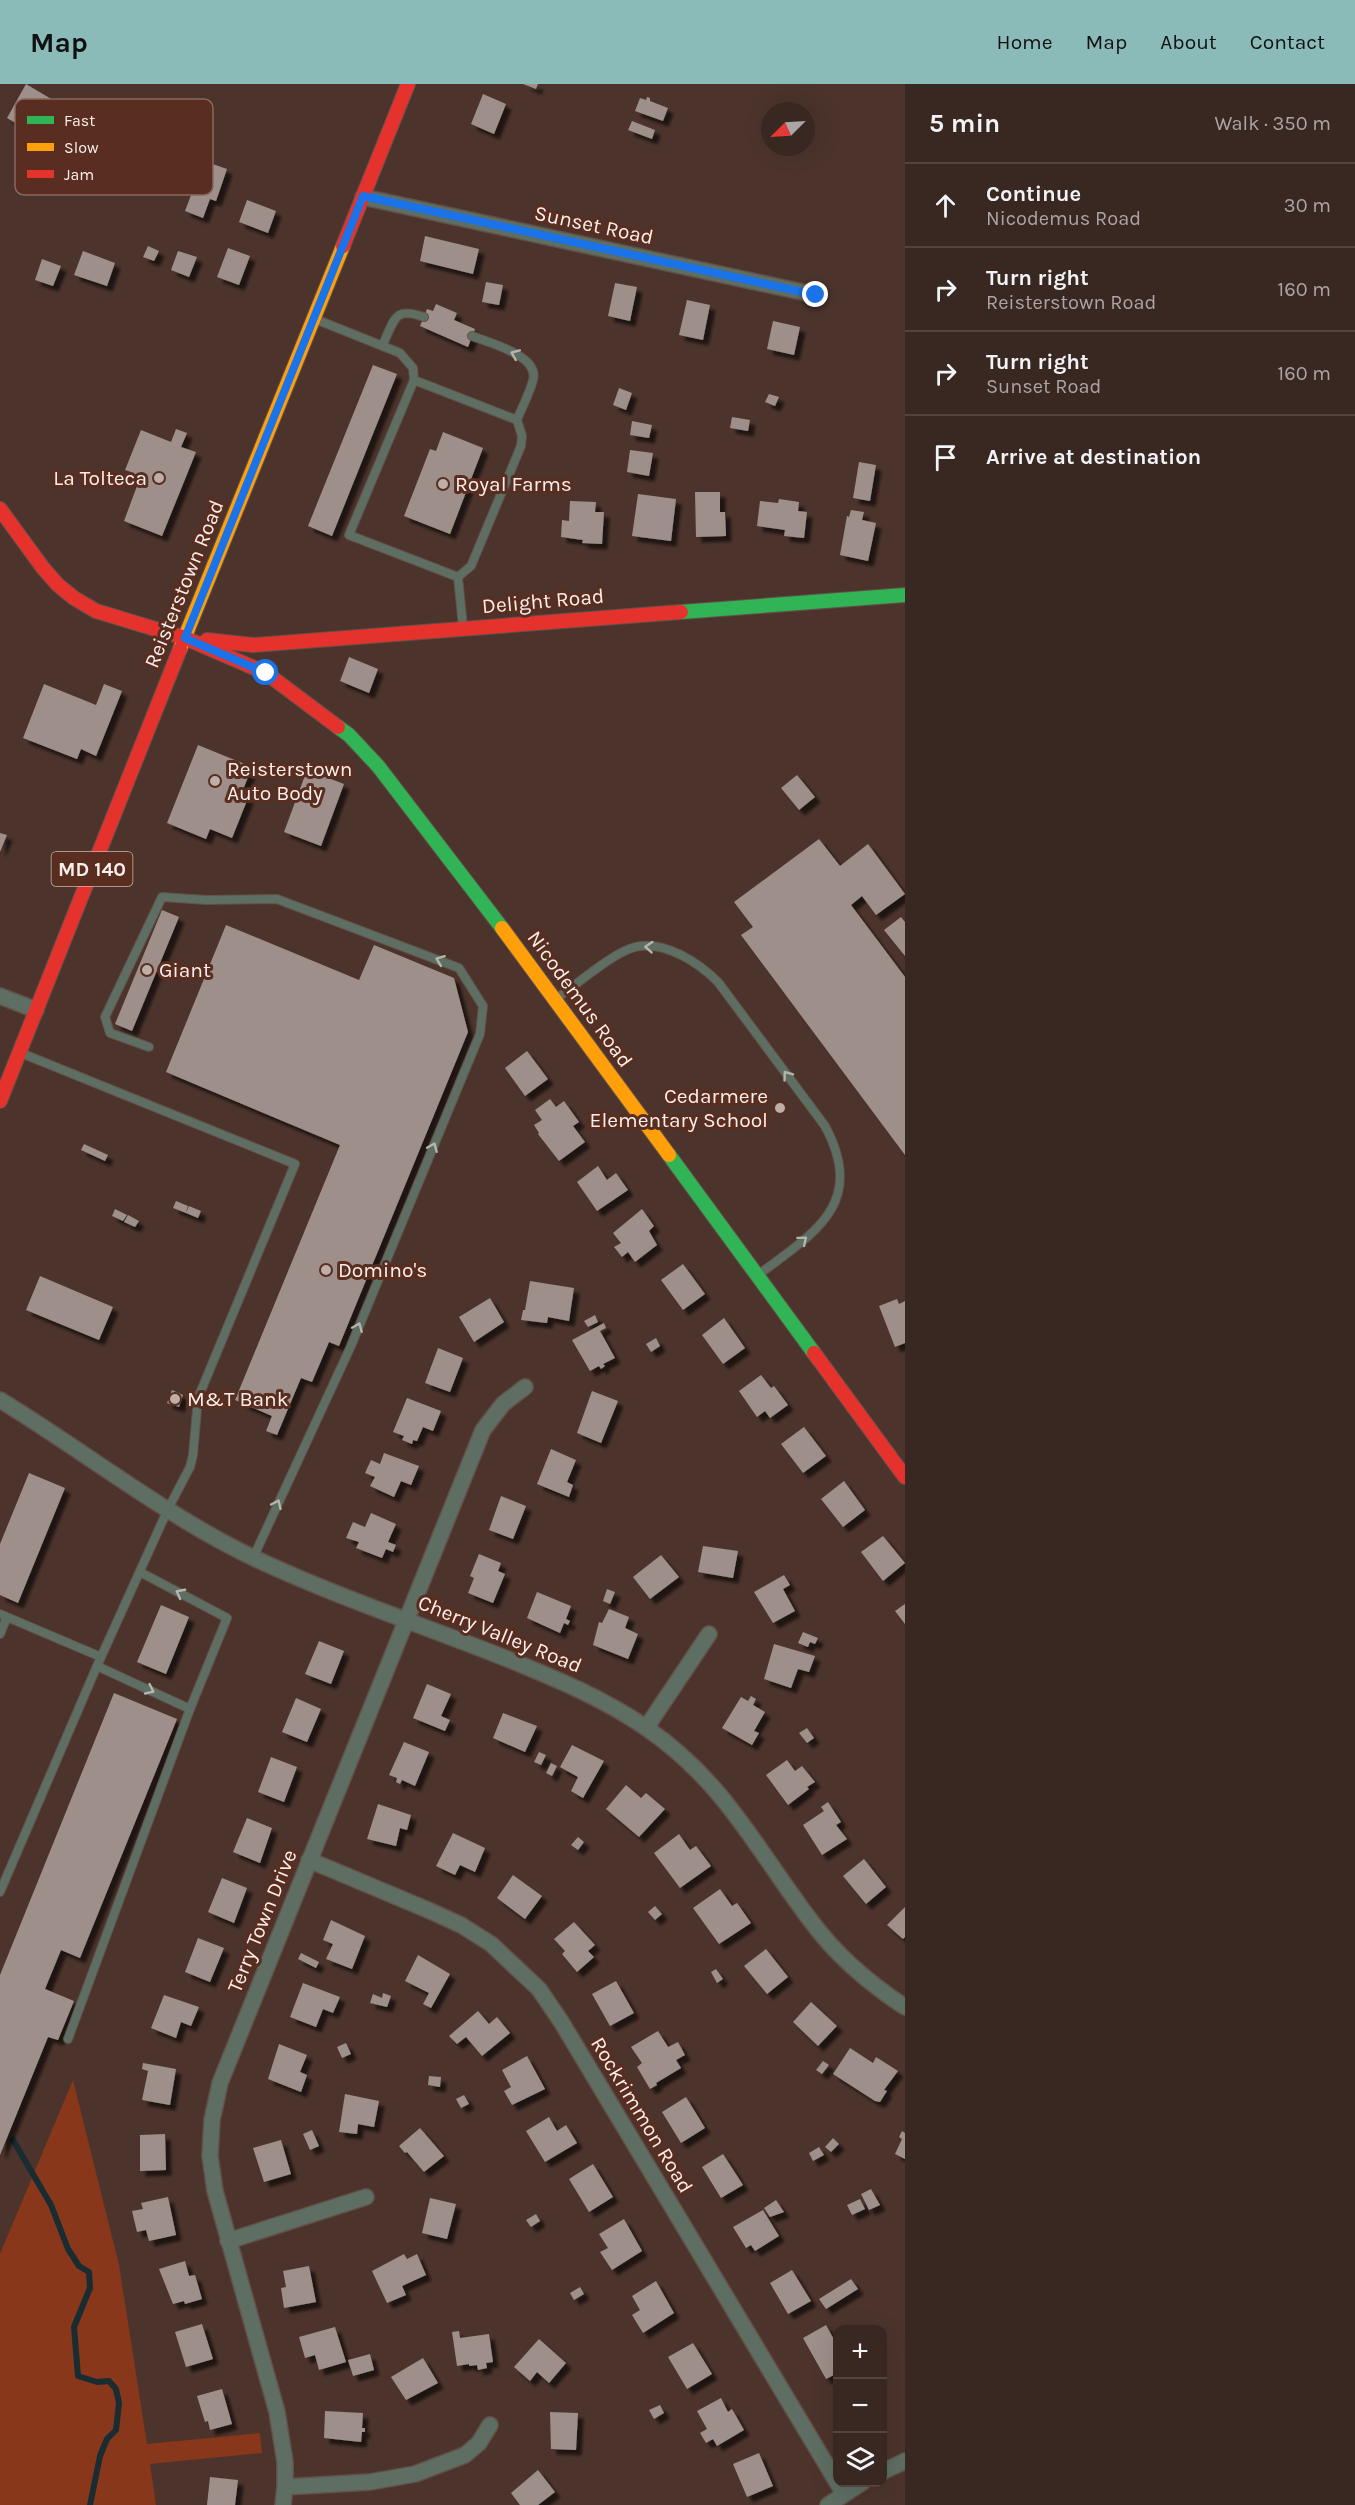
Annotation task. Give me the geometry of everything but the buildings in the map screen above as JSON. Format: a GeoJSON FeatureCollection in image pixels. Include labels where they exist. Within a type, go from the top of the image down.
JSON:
{"type":"FeatureCollection","features":[{"type":"Feature","properties":{"kind":"street","name":"Reisterstown Road"},"geometry":{"type":"LineString","coordinates":[[0,1101],[408,84]]}},
{"type":"Feature","properties":{"kind":"street","name":"Sunset Road"},"geometry":{"type":"LineString","coordinates":[[363,196],[816,295]]}},
{"type":"Feature","properties":{"kind":"street"},"geometry":{"type":"LineString","coordinates":[[0,509],[43,568],[74,598],[96,611],[185,638]]}},
{"type":"Feature","properties":{"kind":"street","name":"Delight Road"},"geometry":{"type":"LineString","coordinates":[[185,638],[253,645],[905,595]]}},
{"type":"Feature","properties":{"kind":"street","name":"Nicodemus Road"},"geometry":{"type":"LineString","coordinates":[[185,638],[266,673],[349,735],[408,802],[905,1477]]}},
{"type":"Feature","properties":{"kind":"street"},"geometry":{"type":"LineString","coordinates":[[0,996],[36,1010]]}},
{"type":"Feature","properties":{"kind":"street","name":"Terry Town Drive"},"geometry":{"type":"LineString","coordinates":[[283,2505],[285,2487],[283,2445],[277,2412],[228,2241],[210,2156],[212,2120],[220,2083],[483,1430],[504,1404],[525,1387]]}},
{"type":"Feature","properties":{"kind":"street","name":"Cherry Valley Road"},"geometry":{"type":"LineString","coordinates":[[0,1400],[168,1509],[253,1558],[561,1681],[611,1705],[646,1728],[680,1753],[712,1784],[747,1827],[812,1922],[845,1959],[884,1993],[905,2007]]}},
{"type":"Feature","properties":{"kind":"street"},"geometry":{"type":"LineString","coordinates":[[646,1728],[710,1634]]}},
{"type":"Feature","properties":{"kind":"street","name":"Rockrimmon Road"},"geometry":{"type":"LineString","coordinates":[[309,1860],[461,1925],[491,1944],[538,1989],[562,2024],[844,2494]]}},
{"type":"Feature","properties":{"kind":"street"},"geometry":{"type":"LineString","coordinates":[[228,2241],[366,2198]]}},
{"type":"Feature","properties":{"kind":"street"},"geometry":{"type":"LineString","coordinates":[[285,2487],[369,2482],[415,2474],[465,2455],[479,2443],[490,2425]]}},
{"type":"Feature","properties":{"kind":"street"},"geometry":{"type":"LineString","coordinates":[[887,2470],[905,2461]]}},
{"type":"Feature","properties":{"kind":"street"},"geometry":{"type":"LineString","coordinates":[[828,2505],[855,2487]]}},
{"type":"Feature","properties":{"kind":"lane"},"geometry":{"type":"LineString","coordinates":[[382,346],[402,312],[408,311],[424,317]]}},
{"type":"Feature","properties":{"kind":"lane"},"geometry":{"type":"LineString","coordinates":[[314,318],[400,353],[413,368],[414,380],[349,535],[458,577]]}},
{"type":"Feature","properties":{"kind":"lane"},"geometry":{"type":"LineString","coordinates":[[458,577],[471,566],[520,446],[522,436],[517,420],[534,378],[534,368],[524,358],[472,336]]}},
{"type":"Feature","properties":{"kind":"lane"},"geometry":{"type":"LineString","coordinates":[[414,380],[517,420]]}},
{"type":"Feature","properties":{"kind":"lane"},"geometry":{"type":"LineString","coordinates":[[458,577],[463,628]]}},
{"type":"Feature","properties":{"kind":"lane"},"geometry":{"type":"LineString","coordinates":[[149,1047],[110,1033],[105,1017],[162,897],[206,900],[277,899],[459,968],[483,1006],[480,1034],[355,1335],[253,1558]]}},
{"type":"Feature","properties":{"kind":"lane"},"geometry":{"type":"LineString","coordinates":[[554,1000],[633,947],[648,945],[685,957],[704,968],[718,982],[825,1126],[841,1163],[842,1180],[838,1198],[825,1220],[807,1238],[756,1276]]}},
{"type":"Feature","properties":{"kind":"lane"},"geometry":{"type":"LineString","coordinates":[[0,1893],[101,1657],[192,1461],[198,1398],[295,1164],[19,1052]]}},
{"type":"Feature","properties":{"kind":"lane"},"geometry":{"type":"LineString","coordinates":[[68,2039],[190,1709],[227,1618],[140,1572]]}},
{"type":"Feature","properties":{"kind":"lane"},"geometry":{"type":"LineString","coordinates":[[0,1634],[3,1616],[101,1657]]}},
{"type":"Feature","properties":{"kind":"lane"},"geometry":{"type":"LineString","coordinates":[[98,1666],[190,1709]]}},
{"type":"Feature","properties":{"kind":"shaded area"},"geometry":{"type":"Polygon","coordinates":[[[73,2080],[119,2265],[147,2444],[260,2433],[262,2453],[150,2464],[156,2505],[0,2505],[0,2254],[73,2080]]]}},
{"type":"Feature","properties":{"kind":"waterway"},"geometry":{"type":"LineString","coordinates":[[13,2140],[51,2205],[68,2249],[79,2266],[89,2272],[90,2288],[74,2327],[78,2376],[97,2382],[109,2381],[116,2389],[119,2403],[116,2430],[107,2439],[100,2456],[90,2505]]}},
{"type":"Feature","properties":{"kind":"traffic: fast"},"geometry":{"type":"LineString","coordinates":[[681,612],[905,595]]}},
{"type":"Feature","properties":{"kind":"traffic: fast"},"geometry":{"type":"LineString","coordinates":[[338,727],[349,735],[378,766],[502,928]]}},
{"type":"Feature","properties":{"kind":"traffic: fast"},"geometry":{"type":"LineString","coordinates":[[669,1155],[814,1353]]}},
{"type":"Feature","properties":{"kind":"traffic: slow"},"geometry":{"type":"LineString","coordinates":[[180,649],[343,246]]}},
{"type":"Feature","properties":{"kind":"traffic: slow"},"geometry":{"type":"LineString","coordinates":[[502,928],[669,1155]]}},
{"type":"Feature","properties":{"kind":"traffic: jam"},"geometry":{"type":"LineString","coordinates":[[343,246],[408,84]]}},
{"type":"Feature","properties":{"kind":"traffic: jam"},"geometry":{"type":"LineString","coordinates":[[0,509],[43,568],[74,598],[96,611],[185,638],[266,673],[338,727]]}},
{"type":"Feature","properties":{"kind":"traffic: jam"},"geometry":{"type":"LineString","coordinates":[[207,640],[253,645],[681,612]]}},
{"type":"Feature","properties":{"kind":"traffic: jam"},"geometry":{"type":"LineString","coordinates":[[0,1101],[180,649]]}},
{"type":"Feature","properties":{"kind":"traffic: jam"},"geometry":{"type":"LineString","coordinates":[[814,1353],[905,1477]]}},
{"type":"Feature","properties":{"kind":"place","name":"La Tolteca"},"geometry":{"type":"Point","coordinates":[159,478]}},
{"type":"Feature","properties":{"kind":"place","name":"Royal Farms"},"geometry":{"type":"Point","coordinates":[443,484]}},
{"type":"Feature","properties":{"kind":"place","name":"Reisterstown Auto Body"},"geometry":{"type":"Point","coordinates":[215,781]}},
{"type":"Feature","properties":{"kind":"place","name":"Giant"},"geometry":{"type":"Point","coordinates":[147,970]}},
{"type":"Feature","properties":{"kind":"place","name":"Cedarmere Elementary School"},"geometry":{"type":"Point","coordinates":[780,1108]}},
{"type":"Feature","properties":{"kind":"place","name":"Domino's"},"geometry":{"type":"Point","coordinates":[326,1270]}},
{"type":"Feature","properties":{"kind":"place","name":"M&T Bank"},"geometry":{"type":"Point","coordinates":[175,1399]}},
{"type":"Feature","properties":{"kind":"route"},"geometry":{"type":"LineString","coordinates":[[266,673],[185,638],[363,196],[816,295]]}}]}
